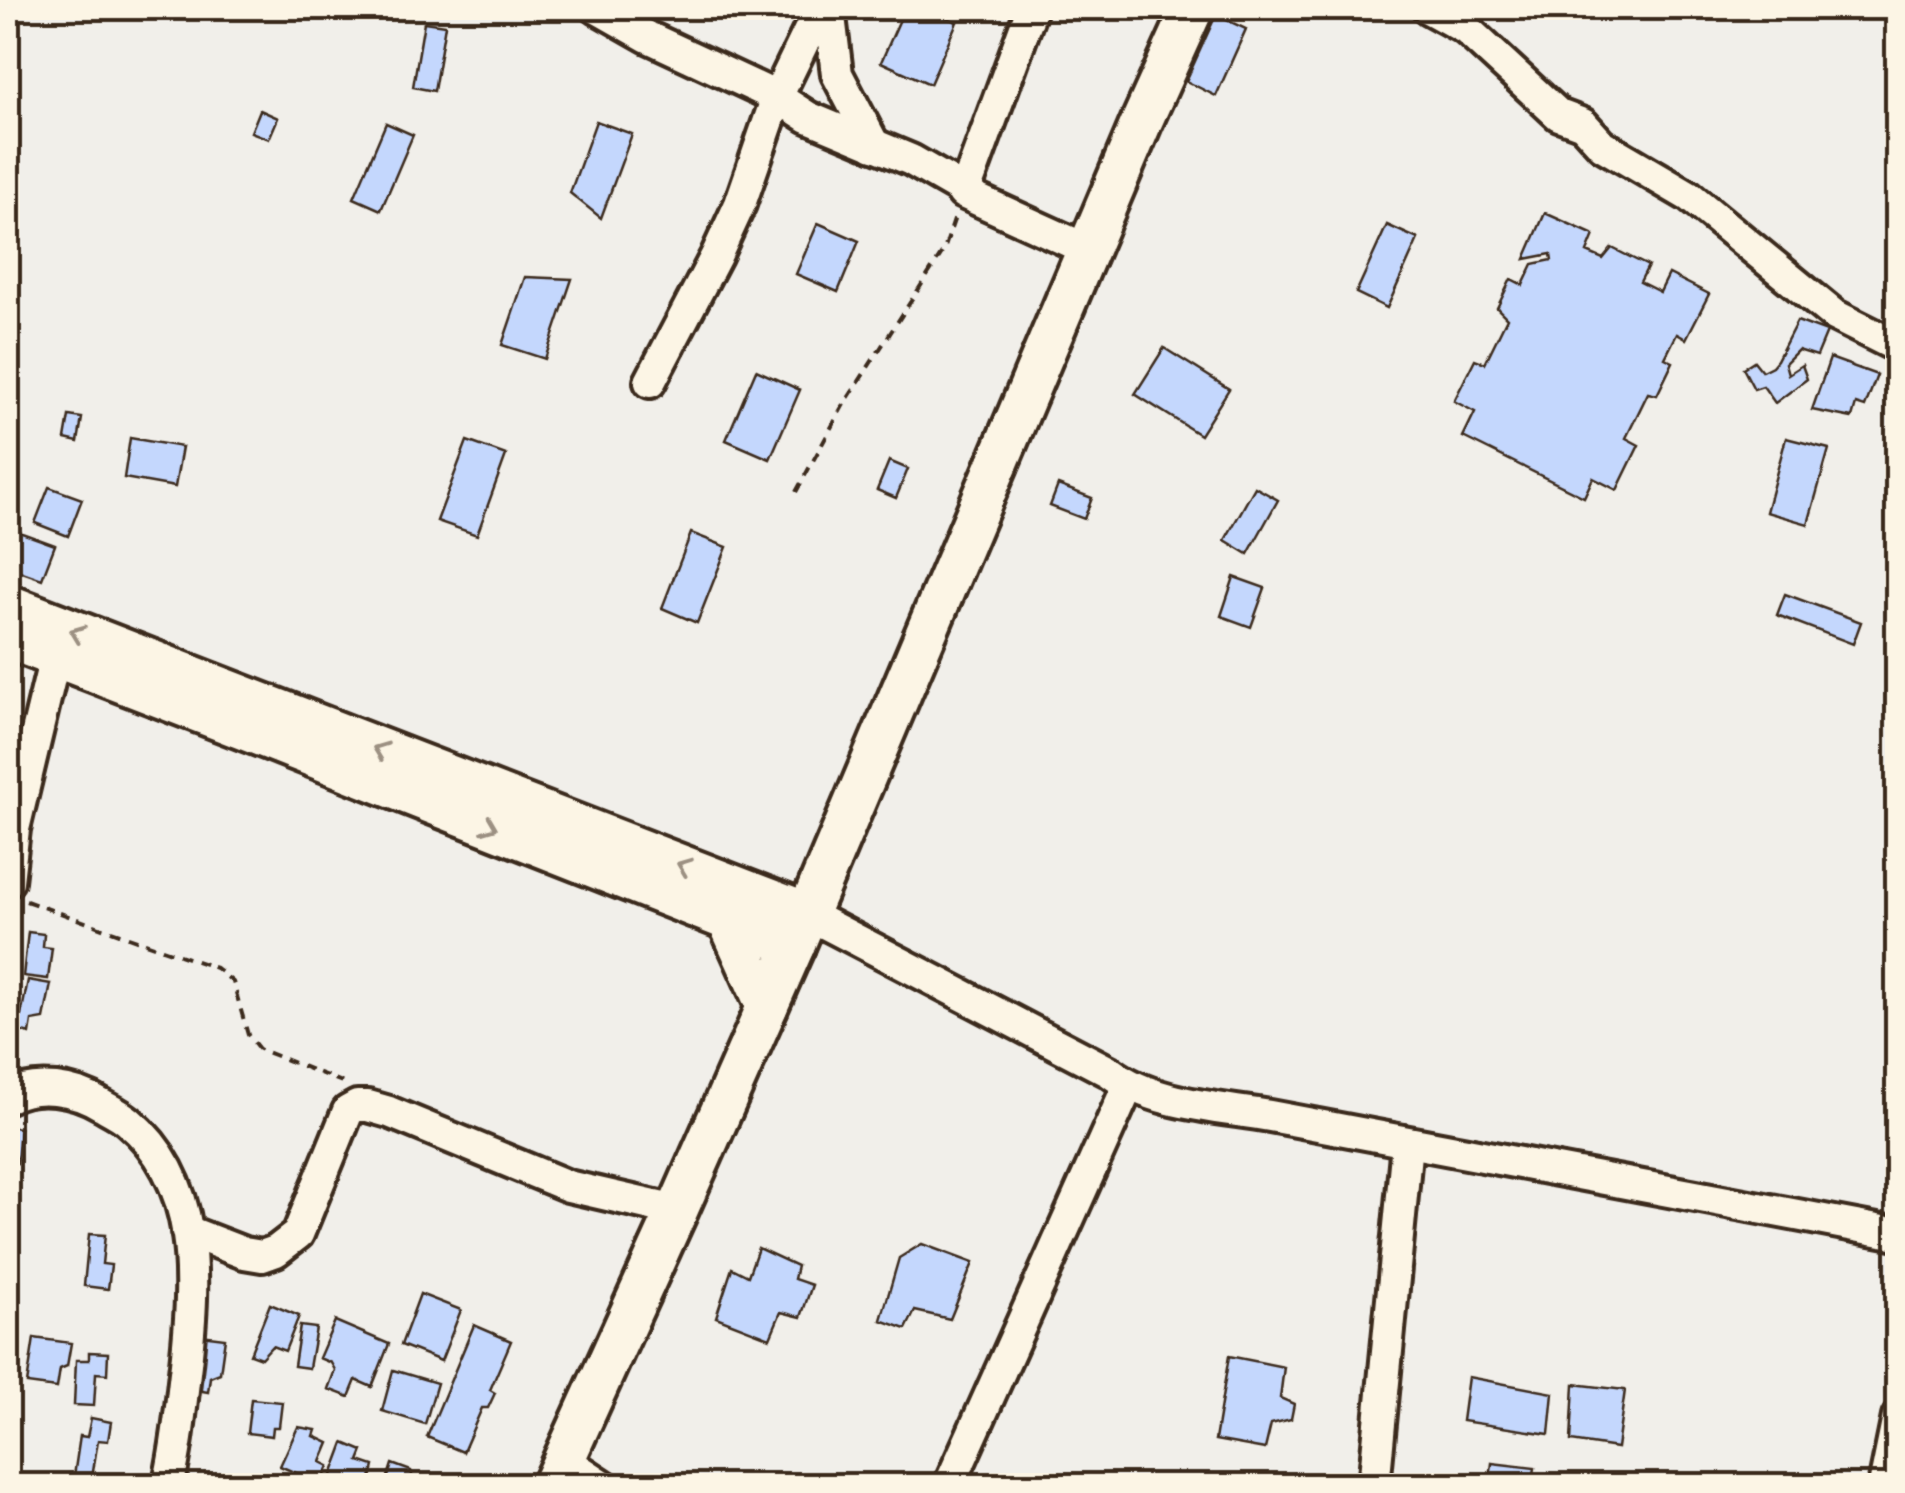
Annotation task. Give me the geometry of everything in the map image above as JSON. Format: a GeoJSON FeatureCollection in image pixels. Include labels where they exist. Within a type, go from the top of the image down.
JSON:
{"type":"FeatureCollection","features":[{"type":"Feature","properties":{"kind":"main road"},"geometry":{"type":"LineString","coordinates":[[558,1472],[801,930],[1193,8]]}},
{"type":"Feature","properties":{"kind":"main road"},"geometry":{"type":"LineString","coordinates":[[8,605],[225,706],[801,930]]}},
{"type":"Feature","properties":{"kind":"main road"},"geometry":{"type":"LineString","coordinates":[[8,638],[55,657],[225,706]]}},
{"type":"Feature","properties":{"kind":"main road"},"geometry":{"type":"LineString","coordinates":[[735,904],[829,862]]}},
{"type":"Feature","properties":{"kind":"main road"},"geometry":{"type":"LineString","coordinates":[[735,904],[767,1007]]}},
{"type":"Feature","properties":{"kind":"street"},"geometry":{"type":"LineString","coordinates":[[597,8],[648,37],[777,97],[808,117],[911,160],[964,192],[1088,250]]}},
{"type":"Feature","properties":{"kind":"street"},"geometry":{"type":"LineString","coordinates":[[650,382],[740,204],[777,97],[820,8]]}},
{"type":"Feature","properties":{"kind":"street"},"geometry":{"type":"LineString","coordinates":[[830,8],[837,74],[874,145]]}},
{"type":"Feature","properties":{"kind":"street"},"geometry":{"type":"LineString","coordinates":[[964,192],[1032,8]]}},
{"type":"Feature","properties":{"kind":"street"},"geometry":{"type":"LineString","coordinates":[[1428,8],[1466,29],[1559,115],[1583,124],[1602,145],[1690,196],[1834,315],[1898,347]]}},
{"type":"Feature","properties":{"kind":"street"},"geometry":{"type":"LineString","coordinates":[[16,891],[14,829],[55,657]]}},
{"type":"Feature","properties":{"kind":"street"},"geometry":{"type":"LineString","coordinates":[[801,930],[868,946],[1110,1072],[1128,1086],[1174,1100],[1898,1234]]}},
{"type":"Feature","properties":{"kind":"street"},"geometry":{"type":"LineString","coordinates":[[949,1486],[1128,1086]]}},
{"type":"Feature","properties":{"kind":"street"},"geometry":{"type":"LineString","coordinates":[[8,1097],[20,1090],[56,1089],[89,1096],[128,1121],[162,1158],[183,1206],[191,1253],[190,1319],[176,1452],[168,1486]]}},
{"type":"Feature","properties":{"kind":"street"},"geometry":{"type":"LineString","coordinates":[[187,1230],[244,1252],[262,1256],[276,1251],[298,1234],[348,1111],[357,1106],[389,1112],[568,1186],[677,1212]]}},
{"type":"Feature","properties":{"kind":"street"},"geometry":{"type":"LineString","coordinates":[[1374,1486],[1407,1143]]}},
{"type":"Feature","properties":{"kind":"street"},"geometry":{"type":"LineString","coordinates":[[1884,1486],[1898,1417]]}},
{"type":"Feature","properties":{"kind":"street"},"geometry":{"type":"LineString","coordinates":[[558,1472],[604,1486]]}},
{"type":"Feature","properties":{"kind":"path"},"geometry":{"type":"LineString","coordinates":[[796,492],[844,406],[944,250],[964,192]]}},
{"type":"Feature","properties":{"kind":"path"},"geometry":{"type":"LineString","coordinates":[[16,891],[216,968],[233,982],[248,1035],[259,1049],[340,1080],[351,1091],[357,1106]]}},
{"type":"Feature","properties":{"kind":"building"},"geometry":{"type":"Polygon","coordinates":[[[905,8],[924,8],[957,22],[930,84],[881,62],[905,8]]]}},
{"type":"Feature","properties":{"kind":"building"},"geometry":{"type":"Polygon","coordinates":[[[1216,15],[1246,29],[1216,96],[1186,81],[1216,15]]]}},
{"type":"Feature","properties":{"kind":"building"},"geometry":{"type":"Polygon","coordinates":[[[424,22],[445,25],[434,91],[413,87],[424,22]]]}},
{"type":"Feature","properties":{"kind":"building"},"geometry":{"type":"Polygon","coordinates":[[[260,110],[278,118],[269,139],[251,132],[260,110]]]}},
{"type":"Feature","properties":{"kind":"building"},"geometry":{"type":"Polygon","coordinates":[[[596,121],[632,134],[601,218],[570,193],[596,121]]]}},
{"type":"Feature","properties":{"kind":"building"},"geometry":{"type":"Polygon","coordinates":[[[386,123],[413,135],[381,210],[354,198],[386,123]]]}},
{"type":"Feature","properties":{"kind":"building"},"geometry":{"type":"Polygon","coordinates":[[[1545,213],[1594,235],[1587,252],[1603,259],[1612,248],[1648,266],[1640,282],[1660,292],[1669,274],[1709,294],[1686,339],[1677,334],[1665,358],[1673,362],[1657,395],[1648,393],[1626,438],[1639,445],[1617,490],[1593,478],[1584,497],[1463,437],[1475,412],[1454,401],[1475,359],[1485,363],[1507,318],[1497,308],[1511,279],[1523,285],[1533,264],[1552,260],[1551,254],[1525,259],[1545,213]]]}},
{"type":"Feature","properties":{"kind":"building"},"geometry":{"type":"Polygon","coordinates":[[[818,223],[859,241],[838,292],[796,274],[818,223]]]}},
{"type":"Feature","properties":{"kind":"building"},"geometry":{"type":"Polygon","coordinates":[[[1387,225],[1418,239],[1387,308],[1356,293],[1387,225]]]}},
{"type":"Feature","properties":{"kind":"building"},"geometry":{"type":"Polygon","coordinates":[[[525,277],[572,279],[545,359],[502,345],[525,277]]]}},
{"type":"Feature","properties":{"kind":"building"},"geometry":{"type":"Polygon","coordinates":[[[1797,321],[1827,332],[1817,356],[1798,350],[1785,363],[1788,374],[1802,365],[1807,379],[1775,403],[1763,386],[1754,389],[1743,368],[1754,361],[1762,371],[1772,366],[1797,321]]]}},
{"type":"Feature","properties":{"kind":"building"},"geometry":{"type":"Polygon","coordinates":[[[1164,348],[1229,389],[1200,435],[1135,394],[1164,348]]]}},
{"type":"Feature","properties":{"kind":"building"},"geometry":{"type":"Polygon","coordinates":[[[1830,358],[1877,375],[1865,407],[1856,404],[1852,418],[1812,410],[1830,358]]]}},
{"type":"Feature","properties":{"kind":"building"},"geometry":{"type":"Polygon","coordinates":[[[756,370],[800,390],[770,459],[726,440],[756,370]]]}},
{"type":"Feature","properties":{"kind":"building"},"geometry":{"type":"Polygon","coordinates":[[[69,416],[82,418],[78,442],[65,439],[69,416]]]}},
{"type":"Feature","properties":{"kind":"building"},"geometry":{"type":"Polygon","coordinates":[[[130,438],[182,447],[175,487],[124,478],[130,438]]]}},
{"type":"Feature","properties":{"kind":"building"},"geometry":{"type":"Polygon","coordinates":[[[1786,438],[1829,449],[1808,524],[1766,512],[1786,438]]]}},
{"type":"Feature","properties":{"kind":"building"},"geometry":{"type":"Polygon","coordinates":[[[467,441],[506,455],[477,535],[437,521],[467,441]]]}},
{"type":"Feature","properties":{"kind":"building"},"geometry":{"type":"Polygon","coordinates":[[[889,461],[908,469],[896,498],[877,490],[889,461]]]}},
{"type":"Feature","properties":{"kind":"building"},"geometry":{"type":"Polygon","coordinates":[[[1058,485],[1092,498],[1084,519],[1050,506],[1058,485]]]}},
{"type":"Feature","properties":{"kind":"building"},"geometry":{"type":"Polygon","coordinates":[[[49,487],[82,499],[68,536],[35,523],[49,487]]]}},
{"type":"Feature","properties":{"kind":"building"},"geometry":{"type":"Polygon","coordinates":[[[1255,487],[1278,500],[1248,554],[1225,540],[1255,487]]]}},
{"type":"Feature","properties":{"kind":"building"},"geometry":{"type":"Polygon","coordinates":[[[8,528],[55,545],[42,579],[8,567],[8,528]]]}},
{"type":"Feature","properties":{"kind":"building"},"geometry":{"type":"Polygon","coordinates":[[[691,533],[727,547],[697,623],[662,608],[691,533]]]}},
{"type":"Feature","properties":{"kind":"building"},"geometry":{"type":"Polygon","coordinates":[[[1234,577],[1265,588],[1251,627],[1221,616],[1234,577]]]}},
{"type":"Feature","properties":{"kind":"building"},"geometry":{"type":"Polygon","coordinates":[[[1785,594],[1861,622],[1853,644],[1777,615],[1785,594]]]}},
{"type":"Feature","properties":{"kind":"building"},"geometry":{"type":"Polygon","coordinates":[[[28,932],[44,934],[43,947],[52,948],[48,979],[23,976],[28,932]]]}},
{"type":"Feature","properties":{"kind":"building"},"geometry":{"type":"Polygon","coordinates":[[[28,980],[51,984],[44,1019],[32,1021],[30,1034],[18,1031],[28,980]]]}},
{"type":"Feature","properties":{"kind":"building"},"geometry":{"type":"Polygon","coordinates":[[[8,1126],[20,1128],[17,1163],[8,1162],[8,1126]]]}},
{"type":"Feature","properties":{"kind":"building"},"geometry":{"type":"Polygon","coordinates":[[[89,1234],[105,1235],[102,1264],[111,1265],[108,1289],[84,1286],[89,1234]]]}},
{"type":"Feature","properties":{"kind":"building"},"geometry":{"type":"Polygon","coordinates":[[[922,1244],[973,1263],[950,1319],[915,1311],[906,1329],[881,1320],[899,1258],[922,1244]]]}},
{"type":"Feature","properties":{"kind":"building"},"geometry":{"type":"Polygon","coordinates":[[[758,1248],[797,1266],[794,1279],[812,1285],[801,1317],[781,1312],[770,1338],[716,1317],[732,1268],[748,1276],[758,1248]]]}},
{"type":"Feature","properties":{"kind":"building"},"geometry":{"type":"Polygon","coordinates":[[[420,1294],[461,1310],[441,1361],[401,1345],[420,1294]]]}},
{"type":"Feature","properties":{"kind":"building"},"geometry":{"type":"Polygon","coordinates":[[[270,1304],[299,1316],[285,1351],[272,1346],[261,1358],[250,1354],[270,1304]]]}},
{"type":"Feature","properties":{"kind":"building"},"geometry":{"type":"Polygon","coordinates":[[[335,1321],[389,1344],[372,1387],[356,1380],[349,1397],[328,1389],[335,1370],[331,1363],[319,1358],[335,1321]]]}},
{"type":"Feature","properties":{"kind":"building"},"geometry":{"type":"Polygon","coordinates":[[[474,1325],[511,1341],[490,1390],[495,1393],[488,1408],[482,1408],[463,1452],[427,1437],[474,1325]]]}},
{"type":"Feature","properties":{"kind":"building"},"geometry":{"type":"Polygon","coordinates":[[[300,1326],[316,1328],[309,1368],[294,1366],[300,1326]]]}},
{"type":"Feature","properties":{"kind":"building"},"geometry":{"type":"Polygon","coordinates":[[[193,1334],[225,1338],[220,1373],[210,1377],[208,1392],[185,1388],[193,1334]]]}},
{"type":"Feature","properties":{"kind":"building"},"geometry":{"type":"Polygon","coordinates":[[[34,1338],[71,1343],[67,1366],[60,1369],[57,1388],[27,1384],[34,1338]]]}},
{"type":"Feature","properties":{"kind":"building"},"geometry":{"type":"Polygon","coordinates":[[[89,1352],[108,1353],[107,1374],[96,1373],[94,1406],[74,1405],[76,1360],[89,1360],[89,1352]]]}},
{"type":"Feature","properties":{"kind":"building"},"geometry":{"type":"Polygon","coordinates":[[[1229,1356],[1284,1367],[1280,1398],[1294,1404],[1291,1419],[1271,1424],[1265,1449],[1215,1440],[1229,1356]]]}},
{"type":"Feature","properties":{"kind":"building"},"geometry":{"type":"Polygon","coordinates":[[[393,1370],[437,1383],[425,1424],[382,1411],[393,1370]]]}},
{"type":"Feature","properties":{"kind":"building"},"geometry":{"type":"Polygon","coordinates":[[[1468,1377],[1553,1393],[1549,1434],[1462,1421],[1468,1377]]]}},
{"type":"Feature","properties":{"kind":"building"},"geometry":{"type":"Polygon","coordinates":[[[1574,1384],[1625,1390],[1617,1448],[1571,1441],[1574,1384]]]}},
{"type":"Feature","properties":{"kind":"building"},"geometry":{"type":"Polygon","coordinates":[[[251,1399],[282,1402],[279,1427],[273,1427],[272,1436],[247,1433],[251,1399]]]}},
{"type":"Feature","properties":{"kind":"building"},"geometry":{"type":"Polygon","coordinates":[[[91,1418],[111,1422],[108,1441],[98,1440],[92,1478],[74,1476],[80,1436],[87,1437],[91,1418]]]}},
{"type":"Feature","properties":{"kind":"building"},"geometry":{"type":"Polygon","coordinates":[[[298,1427],[316,1430],[314,1436],[329,1443],[321,1462],[329,1466],[321,1484],[280,1466],[298,1427]]]}},
{"type":"Feature","properties":{"kind":"building"},"geometry":{"type":"Polygon","coordinates":[[[344,1443],[363,1451],[359,1461],[374,1466],[369,1486],[328,1486],[344,1443]]]}},
{"type":"Feature","properties":{"kind":"building"},"geometry":{"type":"Polygon","coordinates":[[[1492,1463],[1535,1468],[1532,1486],[1489,1486],[1492,1463]]]}},
{"type":"Feature","properties":{"kind":"building"},"geometry":{"type":"Polygon","coordinates":[[[392,1464],[411,1471],[413,1479],[425,1486],[385,1486],[392,1464]]]}},
{"type":"Feature","properties":{"kind":"building"},"geometry":{"type":"Polygon","coordinates":[[[1572,1475],[1594,1480],[1594,1486],[1571,1486],[1572,1475]]]}},
{"type":"Feature","properties":{"kind":"building"},"geometry":{"type":"Polygon","coordinates":[[[59,1478],[98,1486],[58,1486],[59,1478]]]}}]}
